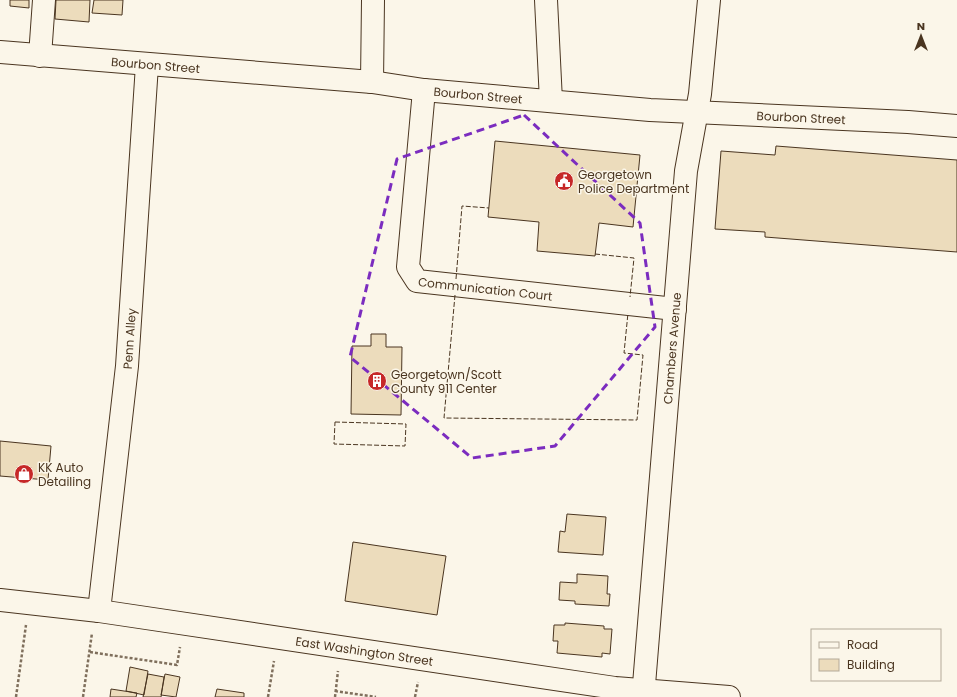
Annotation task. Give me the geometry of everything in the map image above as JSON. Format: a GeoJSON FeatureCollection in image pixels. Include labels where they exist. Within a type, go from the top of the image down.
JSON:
{"type":"FeatureCollection","features":[{"type":"Feature","properties":{"kind":"street"},"geometry":{"type":"LineString","coordinates":[[40,56],[44,0]]}},
{"type":"Feature","properties":{"kind":"street"},"geometry":{"type":"LineString","coordinates":[[372,82],[373,0]]}},
{"type":"Feature","properties":{"kind":"street"},"geometry":{"type":"LineString","coordinates":[[546,0],[551,101]]}},
{"type":"Feature","properties":{"kind":"street","name":"Chambers Avenue"},"geometry":{"type":"LineString","coordinates":[[643,694],[686,171],[700,94],[709,0]]}},
{"type":"Feature","properties":{"kind":"street","name":"Bourbon Street"},"geometry":{"type":"LineString","coordinates":[[0,52],[372,82],[424,90],[650,110],[908,122],[957,126]]}},
{"type":"Feature","properties":{"kind":"street","name":"Penn Alley"},"geometry":{"type":"LineString","coordinates":[[99,611],[127,366],[147,65]]}},
{"type":"Feature","properties":{"kind":"street","name":"Communication Court"},"geometry":{"type":"LineString","coordinates":[[424,90],[408,267],[417,282],[675,310]]}},
{"type":"Feature","properties":{"kind":"street","name":"East Washington Street"},"geometry":{"type":"LineString","coordinates":[[0,600],[99,611],[615,688],[643,694],[729,697]]}},
{"type":"Feature","properties":{"kind":"path"},"geometry":{"type":"LineString","coordinates":[[16,697],[26,625]]}},
{"type":"Feature","properties":{"kind":"path"},"geometry":{"type":"LineString","coordinates":[[83,697],[92,633]]}},
{"type":"Feature","properties":{"kind":"path"},"geometry":{"type":"LineString","coordinates":[[90,652],[177,665],[180,647]]}},
{"type":"Feature","properties":{"kind":"path"},"geometry":{"type":"LineString","coordinates":[[268,697],[274,661]]}},
{"type":"Feature","properties":{"kind":"path"},"geometry":{"type":"LineString","coordinates":[[335,697],[338,671]]}},
{"type":"Feature","properties":{"kind":"path"},"geometry":{"type":"LineString","coordinates":[[415,697],[418,682]]}},
{"type":"Feature","properties":{"kind":"path"},"geometry":{"type":"LineString","coordinates":[[335,691],[376,697]]}},
{"type":"Feature","properties":{"kind":"highlighted area"},"geometry":{"type":"Polygon","coordinates":[[[524,115],[640,223],[655,327],[555,446],[472,458],[350,357],[397,159],[524,115]]]}},
{"type":"Feature","properties":{"kind":"building"},"geometry":{"type":"Polygon","coordinates":[[[10,0],[29,0],[29,8],[10,6],[10,0]]]}},
{"type":"Feature","properties":{"kind":"building"},"geometry":{"type":"Polygon","coordinates":[[[56,0],[90,0],[89,22],[55,19],[56,0]]]}},
{"type":"Feature","properties":{"kind":"building"},"geometry":{"type":"Polygon","coordinates":[[[94,0],[123,0],[122,15],[92,13],[94,0]]]}},
{"type":"Feature","properties":{"kind":"building","name":"Georgetown Police Department"},"geometry":{"type":"Polygon","coordinates":[[[495,141],[640,155],[633,227],[599,223],[595,256],[537,251],[539,222],[488,217],[495,141]]]}},
{"type":"Feature","properties":{"kind":"building"},"geometry":{"type":"Polygon","coordinates":[[[776,146],[957,160],[957,252],[765,237],[765,232],[715,229],[721,151],[775,155],[776,146]]]}},
{"type":"Feature","properties":{"kind":"building","name":"Georgetown/Scott County 911 Center"},"geometry":{"type":"Polygon","coordinates":[[[371,334],[386,334],[386,347],[402,347],[401,415],[351,414],[352,346],[371,346],[371,334]]]}},
{"type":"Feature","properties":{"kind":"building"},"geometry":{"type":"Polygon","coordinates":[[[0,441],[51,446],[48,480],[0,476],[0,441]]]}},
{"type":"Feature","properties":{"kind":"building"},"geometry":{"type":"Polygon","coordinates":[[[567,514],[606,517],[603,555],[558,552],[560,531],[565,532],[567,514]]]}},
{"type":"Feature","properties":{"kind":"building"},"geometry":{"type":"Polygon","coordinates":[[[353,542],[446,556],[437,615],[345,601],[353,542]]]}},
{"type":"Feature","properties":{"kind":"building"},"geometry":{"type":"Polygon","coordinates":[[[577,574],[608,576],[607,594],[610,594],[609,606],[575,604],[575,601],[559,600],[560,582],[577,583],[577,574]]]}},
{"type":"Feature","properties":{"kind":"building"},"geometry":{"type":"Polygon","coordinates":[[[565,623],[604,626],[604,629],[612,629],[610,654],[602,653],[602,657],[557,653],[558,641],[553,641],[554,625],[565,625],[565,623]]]}},
{"type":"Feature","properties":{"kind":"building"},"geometry":{"type":"Polygon","coordinates":[[[130,667],[148,671],[144,695],[126,691],[130,667]]]}},
{"type":"Feature","properties":{"kind":"building"},"geometry":{"type":"Polygon","coordinates":[[[148,674],[164,677],[161,697],[143,697],[148,674]]]}},
{"type":"Feature","properties":{"kind":"building"},"geometry":{"type":"Polygon","coordinates":[[[165,674],[180,677],[176,697],[161,695],[165,674]]]}},
{"type":"Feature","properties":{"kind":"building"},"geometry":{"type":"Polygon","coordinates":[[[111,689],[137,693],[136,697],[110,697],[111,689]]]}},
{"type":"Feature","properties":{"kind":"building"},"geometry":{"type":"Polygon","coordinates":[[[217,689],[244,693],[244,697],[215,697],[217,689]]]}},
{"type":"Feature","properties":{"kind":"fence"},"geometry":{"type":"LineString","coordinates":[[456,279],[462,206],[489,208]]}},
{"type":"Feature","properties":{"kind":"fence"},"geometry":{"type":"LineString","coordinates":[[595,254],[634,258],[630,297]]}},
{"type":"Feature","properties":{"kind":"fence"},"geometry":{"type":"LineString","coordinates":[[455,295],[444,418],[637,420],[643,355],[624,353],[628,313]]}},
{"type":"Feature","properties":{"kind":"fence"},"geometry":{"type":"LineString","coordinates":[[335,422],[406,424],[405,446],[334,444],[335,422]]}},
{"type":"Feature","properties":{"kind":"place","name":"Georgetown Police Department"},"geometry":{"type":"Point","coordinates":[564,181]}},
{"type":"Feature","properties":{"kind":"place","name":"Georgetown/Scott County 911 Center"},"geometry":{"type":"Point","coordinates":[377,381]}},
{"type":"Feature","properties":{"kind":"place","name":"KK Auto Detailing"},"geometry":{"type":"Point","coordinates":[24,474]}}]}
